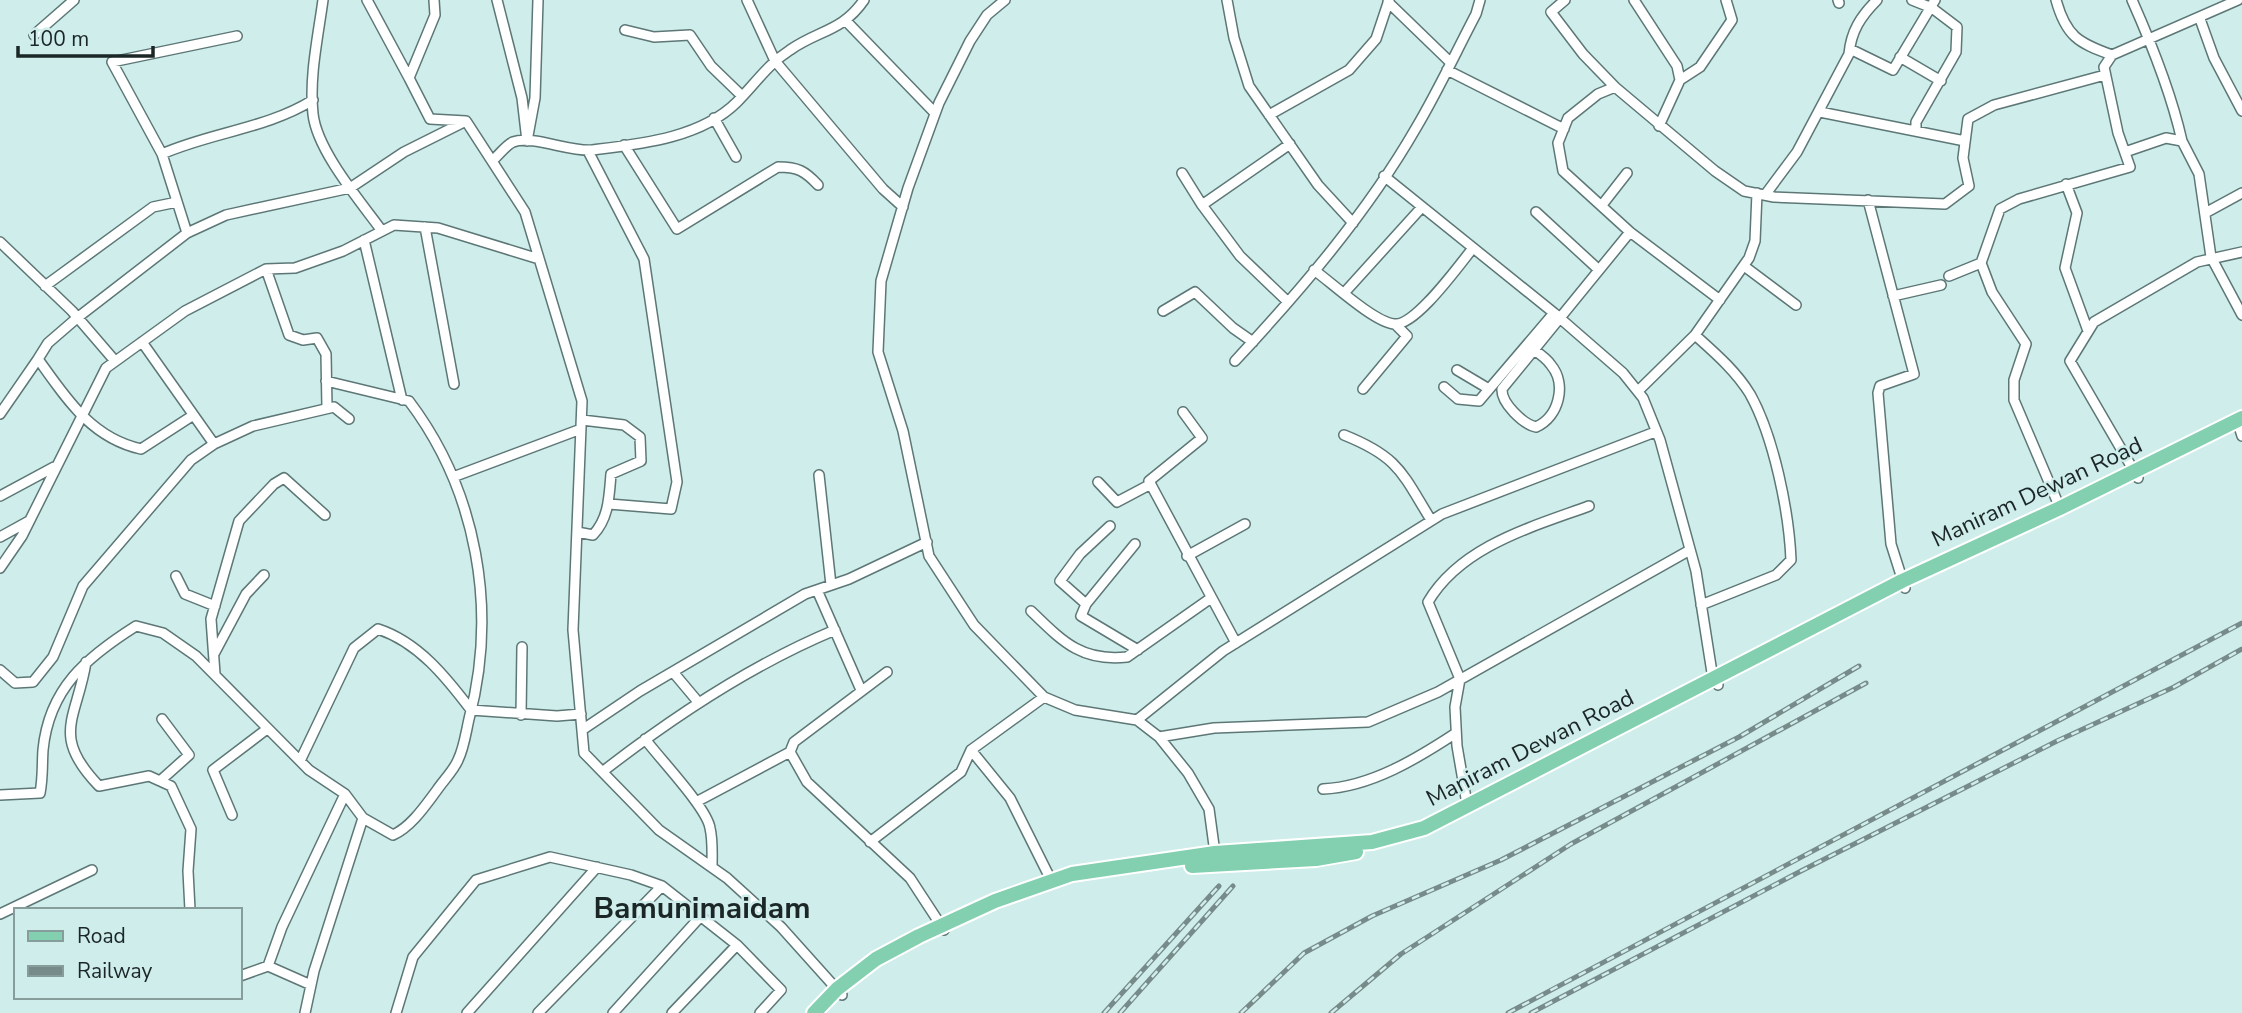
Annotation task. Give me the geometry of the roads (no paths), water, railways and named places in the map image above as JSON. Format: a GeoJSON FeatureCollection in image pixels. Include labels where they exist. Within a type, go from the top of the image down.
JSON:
{"type":"FeatureCollection","features":[{"type":"Feature","properties":{"kind":"main road","name":"Maniram Dewan Road"},"geometry":{"type":"LineString","coordinates":[[942,928],[1077,880],[1219,863],[1316,859],[1377,849],[1430,835],[1903,584],[2240,426]]}},
{"type":"Feature","properties":{"kind":"main road","name":"Maniram Dewan Road"},"geometry":{"type":"LineString","coordinates":[[1965,555],[2135,475]]}},
{"type":"Feature","properties":{"kind":"main road","name":"Maniram Dewan Road"},"geometry":{"type":"LineString","coordinates":[[814,1013],[876,959],[1051,880],[1072,874],[1215,853],[1372,842],[1424,828],[1467,804],[1716,682]]}},
{"type":"Feature","properties":{"kind":"main road","name":"Maniram Dewan Road"},"geometry":{"type":"LineString","coordinates":[[825,1013],[839,992]]}},
{"type":"Feature","properties":{"kind":"street"},"geometry":{"type":"LineString","coordinates":[[34,36],[74,0]]}},
{"type":"Feature","properties":{"kind":"street"},"geometry":{"type":"LineString","coordinates":[[323,0],[313,117],[335,167],[382,231]]}},
{"type":"Feature","properties":{"kind":"street"},"geometry":{"type":"LineString","coordinates":[[367,0],[430,119],[466,121]]}},
{"type":"Feature","properties":{"kind":"street"},"geometry":{"type":"LineString","coordinates":[[409,78],[435,15],[434,0]]}},
{"type":"Feature","properties":{"kind":"street"},"geometry":{"type":"LineString","coordinates":[[497,0],[522,98],[527,141]]}},
{"type":"Feature","properties":{"kind":"street"},"geometry":{"type":"LineString","coordinates":[[527,141],[535,98],[538,0]]}},
{"type":"Feature","properties":{"kind":"street"},"geometry":{"type":"LineString","coordinates":[[747,0],[775,61],[883,189],[903,207]]}},
{"type":"Feature","properties":{"kind":"street"},"geometry":{"type":"LineString","coordinates":[[493,160],[512,142],[527,141],[588,150],[697,129],[742,96],[775,61],[792,48],[846,21],[863,0]]}},
{"type":"Feature","properties":{"kind":"street"},"geometry":{"type":"LineString","coordinates":[[1005,0],[987,15],[970,41],[935,113],[881,281],[878,352],[903,431],[929,556],[975,625],[1044,697],[1075,710],[1137,720],[1159,737],[1188,773],[1209,809],[1215,853]]}},
{"type":"Feature","properties":{"kind":"street"},"geometry":{"type":"LineString","coordinates":[[1227,0],[1234,38],[1249,86],[1318,185],[1353,223]]}},
{"type":"Feature","properties":{"kind":"street"},"geometry":{"type":"LineString","coordinates":[[1235,362],[1353,223],[1416,130],[1476,14],[1480,0]]}},
{"type":"Feature","properties":{"kind":"street"},"geometry":{"type":"LineString","coordinates":[[1566,0],[1551,12],[1583,54],[1615,87],[1715,171],[1744,191],[1761,194],[1945,204],[1969,186],[1964,158],[1968,119],[1994,105],[2105,75]]}},
{"type":"Feature","properties":{"kind":"street"},"geometry":{"type":"LineString","coordinates":[[1634,0],[1677,66],[1680,79]]}},
{"type":"Feature","properties":{"kind":"street"},"geometry":{"type":"LineString","coordinates":[[1659,126],[1680,79],[1700,67],[1732,20],[1726,0]]}},
{"type":"Feature","properties":{"kind":"street"},"geometry":{"type":"LineString","coordinates":[[1638,391],[1695,335],[1744,266],[1755,241],[1761,194],[1797,152],[1820,112],[1850,49],[1851,36],[1865,13],[1877,0]]}},
{"type":"Feature","properties":{"kind":"street"},"geometry":{"type":"LineString","coordinates":[[1912,0],[1933,4],[1957,27],[1956,52],[1916,122],[1916,130]]}},
{"type":"Feature","properties":{"kind":"street"},"geometry":{"type":"LineString","coordinates":[[2056,0],[2067,30],[2084,46],[2112,55]]}},
{"type":"Feature","properties":{"kind":"street"},"geometry":{"type":"LineString","coordinates":[[2132,0],[2150,39],[2176,114],[2182,141],[2199,174],[2207,212],[2211,257],[2242,315]]}},
{"type":"Feature","properties":{"kind":"street"},"geometry":{"type":"LineString","coordinates":[[2060,508],[2014,400],[2014,380],[2026,344],[1992,292],[1981,263],[2000,209],[2018,199],[2130,167],[2105,75],[2104,67],[2112,55],[2200,19],[2221,4],[2238,0]]}},
{"type":"Feature","properties":{"kind":"street"},"geometry":{"type":"LineString","coordinates":[[1269,115],[1349,70],[1376,39],[1389,1],[1449,66],[1564,129]]}},
{"type":"Feature","properties":{"kind":"street"},"geometry":{"type":"LineString","coordinates":[[1850,49],[1893,70],[1933,4]]}},
{"type":"Feature","properties":{"kind":"street"},"geometry":{"type":"LineString","coordinates":[[2200,19],[2214,58],[2242,111]]}},
{"type":"Feature","properties":{"kind":"street"},"geometry":{"type":"LineString","coordinates":[[846,21],[935,113]]}},
{"type":"Feature","properties":{"kind":"street"},"geometry":{"type":"LineString","coordinates":[[625,30],[654,37],[690,35],[711,66],[742,96]]}},
{"type":"Feature","properties":{"kind":"street"},"geometry":{"type":"LineString","coordinates":[[187,233],[162,154],[112,62],[237,36]]}},
{"type":"Feature","properties":{"kind":"street"},"geometry":{"type":"LineString","coordinates":[[1900,57],[1941,81]]}},
{"type":"Feature","properties":{"kind":"street"},"geometry":{"type":"LineString","coordinates":[[1615,87],[1588,102],[1568,118],[1558,143],[1563,171],[1630,232],[1720,300]]}},
{"type":"Feature","properties":{"kind":"street"},"geometry":{"type":"LineString","coordinates":[[162,154],[231,129],[254,127],[288,116],[313,100]]}},
{"type":"Feature","properties":{"kind":"street"},"geometry":{"type":"LineString","coordinates":[[1820,112],[1965,141]]}},
{"type":"Feature","properties":{"kind":"street"},"geometry":{"type":"LineString","coordinates":[[714,118],[736,157]]}},
{"type":"Feature","properties":{"kind":"street"},"geometry":{"type":"LineString","coordinates":[[466,121],[525,212],[582,401],[573,630],[584,752],[659,830],[712,867],[781,927],[839,992]]}},
{"type":"Feature","properties":{"kind":"street"},"geometry":{"type":"LineString","coordinates":[[0,414],[48,343],[187,233],[226,215],[350,188],[404,152],[466,121]]}},
{"type":"Feature","properties":{"kind":"street"},"geometry":{"type":"LineString","coordinates":[[2125,152],[2166,138],[2182,141]]}},
{"type":"Feature","properties":{"kind":"street"},"geometry":{"type":"LineString","coordinates":[[1202,205],[1290,144]]}},
{"type":"Feature","properties":{"kind":"street"},"geometry":{"type":"LineString","coordinates":[[624,145],[677,229],[778,167],[795,167],[806,171],[818,185]]}},
{"type":"Feature","properties":{"kind":"street"},"geometry":{"type":"LineString","coordinates":[[588,150],[644,259],[677,482],[671,509],[609,504]]}},
{"type":"Feature","properties":{"kind":"street"},"geometry":{"type":"LineString","coordinates":[[1182,173],[1240,256],[1288,302]]}},
{"type":"Feature","properties":{"kind":"street"},"geometry":{"type":"LineString","coordinates":[[1602,205],[1627,173]]}},
{"type":"Feature","properties":{"kind":"street"},"geometry":{"type":"LineString","coordinates":[[1384,176],[1557,316],[1623,373],[1638,391],[1660,440],[1690,550],[1716,682]]}},
{"type":"Feature","properties":{"kind":"street"},"geometry":{"type":"LineString","coordinates":[[2066,184],[2077,213],[2066,268],[2088,331]]}},
{"type":"Feature","properties":{"kind":"street"},"geometry":{"type":"LineString","coordinates":[[2207,212],[2242,193]]}},
{"type":"Feature","properties":{"kind":"street"},"geometry":{"type":"LineString","coordinates":[[1868,200],[1914,374],[1880,386],[1878,393],[1891,544],[1903,584]]}},
{"type":"Feature","properties":{"kind":"street"},"geometry":{"type":"LineString","coordinates":[[45,286],[153,207],[177,202]]}},
{"type":"Feature","properties":{"kind":"street"},"geometry":{"type":"LineString","coordinates":[[1345,292],[1422,207]]}},
{"type":"Feature","properties":{"kind":"street"},"geometry":{"type":"LineString","coordinates":[[1536,212],[1599,270]]}},
{"type":"Feature","properties":{"kind":"street"},"geometry":{"type":"LineString","coordinates":[[0,568],[29,521],[79,416],[106,368],[185,311],[266,269],[295,268],[394,225],[438,228],[539,259]]}},
{"type":"Feature","properties":{"kind":"street"},"geometry":{"type":"LineString","coordinates":[[425,227],[454,384]]}},
{"type":"Feature","properties":{"kind":"street"},"geometry":{"type":"LineString","coordinates":[[1444,387],[1458,399],[1479,401],[1599,270],[1630,232]]}},
{"type":"Feature","properties":{"kind":"street"},"geometry":{"type":"LineString","coordinates":[[364,240],[402,400]]}},
{"type":"Feature","properties":{"kind":"street"},"geometry":{"type":"LineString","coordinates":[[0,242],[77,318],[115,361]]}},
{"type":"Feature","properties":{"kind":"street"},"geometry":{"type":"LineString","coordinates":[[1396,325],[1412,320],[1473,248]]}},
{"type":"Feature","properties":{"kind":"street"},"geometry":{"type":"LineString","coordinates":[[2135,475],[2070,361],[2094,321],[2149,288],[2211,257],[2242,252]]}},
{"type":"Feature","properties":{"kind":"street"},"geometry":{"type":"LineString","coordinates":[[1949,276],[1981,263]]}},
{"type":"Feature","properties":{"kind":"street"},"geometry":{"type":"LineString","coordinates":[[1744,266],[1796,305]]}},
{"type":"Feature","properties":{"kind":"street"},"geometry":{"type":"LineString","coordinates":[[266,269],[289,335],[303,340],[317,338],[326,354],[327,408]]}},
{"type":"Feature","properties":{"kind":"street"},"geometry":{"type":"LineString","coordinates":[[1314,270],[1382,320],[1396,325],[1407,336],[1363,389]]}},
{"type":"Feature","properties":{"kind":"street"},"geometry":{"type":"LineString","coordinates":[[1893,296],[1941,285]]}},
{"type":"Feature","properties":{"kind":"street"},"geometry":{"type":"LineString","coordinates":[[1164,310],[1195,292],[1233,328],[1253,342]]}},
{"type":"Feature","properties":{"kind":"street"},"geometry":{"type":"LineString","coordinates":[[1534,350],[1552,365],[1559,399],[1558,408],[1536,427],[1527,425],[1501,394],[1502,389],[1557,316]]}},
{"type":"Feature","properties":{"kind":"street"},"geometry":{"type":"LineString","coordinates":[[1695,335],[1727,365],[1750,395],[1770,446],[1789,532],[1791,560],[1776,575],[1701,605]]}},
{"type":"Feature","properties":{"kind":"street"},"geometry":{"type":"LineString","coordinates":[[142,342],[214,444]]}},
{"type":"Feature","properties":{"kind":"street"},"geometry":{"type":"LineString","coordinates":[[38,359],[79,416],[120,444],[141,449],[192,416]]}},
{"type":"Feature","properties":{"kind":"street"},"geometry":{"type":"LineString","coordinates":[[1457,370],[1489,389]]}},
{"type":"Feature","properties":{"kind":"street"},"geometry":{"type":"LineString","coordinates":[[0,795],[40,793],[45,772],[43,750],[57,702],[72,674],[86,660],[136,626],[163,634],[215,674],[300,761],[345,793],[363,818],[393,835],[403,831],[458,760],[471,710],[482,643],[475,545],[453,477],[409,401],[327,381]]}},
{"type":"Feature","properties":{"kind":"street"},"geometry":{"type":"LineString","coordinates":[[0,670],[15,683],[33,682],[53,657],[83,586],[191,460],[214,444],[253,426],[334,407],[349,419]]}},
{"type":"Feature","properties":{"kind":"street"},"geometry":{"type":"LineString","coordinates":[[1183,412],[1202,438],[1149,481],[1236,643]]}},
{"type":"Feature","properties":{"kind":"street"},"geometry":{"type":"LineString","coordinates":[[453,477],[582,424],[624,425],[640,437],[641,461],[611,474],[609,504],[602,525],[593,535],[577,531]]}},
{"type":"Feature","properties":{"kind":"street"},"geometry":{"type":"LineString","coordinates":[[1137,720],[1236,643],[1432,520],[1655,432]]}},
{"type":"Feature","properties":{"kind":"street"},"geometry":{"type":"LineString","coordinates":[[1345,435],[1381,452],[1397,464],[1432,520]]}},
{"type":"Feature","properties":{"kind":"street"},"geometry":{"type":"LineString","coordinates":[[0,496],[55,467]]}},
{"type":"Feature","properties":{"kind":"street"},"geometry":{"type":"LineString","coordinates":[[819,475],[831,585]]}},
{"type":"Feature","properties":{"kind":"street"},"geometry":{"type":"LineString","coordinates":[[215,674],[211,619],[239,521],[274,484],[284,478],[325,514]]}},
{"type":"Feature","properties":{"kind":"street"},"geometry":{"type":"LineString","coordinates":[[1098,482],[1117,502],[1151,484]]}},
{"type":"Feature","properties":{"kind":"street"},"geometry":{"type":"LineString","coordinates":[[1467,804],[1455,707],[1460,679],[1428,602],[1439,583],[1467,559],[1527,529],[1589,506]]}},
{"type":"Feature","properties":{"kind":"street"},"geometry":{"type":"LineString","coordinates":[[0,537],[29,521]]}},
{"type":"Feature","properties":{"kind":"street"},"geometry":{"type":"LineString","coordinates":[[1187,556],[1245,524]]}},
{"type":"Feature","properties":{"kind":"street"},"geometry":{"type":"LineString","coordinates":[[1086,604],[1059,581],[1080,554],[1110,526]]}},
{"type":"Feature","properties":{"kind":"street"},"geometry":{"type":"LineString","coordinates":[[582,730],[673,672],[805,594],[927,542]]}},
{"type":"Feature","properties":{"kind":"street"},"geometry":{"type":"LineString","coordinates":[[1135,544],[1081,611],[1084,620],[1138,650]]}},
{"type":"Feature","properties":{"kind":"street"},"geometry":{"type":"LineString","coordinates":[[1159,737],[1214,728],[1368,722],[1438,692],[1690,550]]}},
{"type":"Feature","properties":{"kind":"street"},"geometry":{"type":"LineString","coordinates":[[214,656],[246,594],[264,575]]}},
{"type":"Feature","properties":{"kind":"street"},"geometry":{"type":"LineString","coordinates":[[176,576],[185,594],[215,606]]}},
{"type":"Feature","properties":{"kind":"street"},"geometry":{"type":"LineString","coordinates":[[817,590],[861,690]]}},
{"type":"Feature","properties":{"kind":"street"},"geometry":{"type":"LineString","coordinates":[[1031,611],[1063,642],[1084,654],[1111,659],[1127,657],[1211,598]]}},
{"type":"Feature","properties":{"kind":"street"},"geometry":{"type":"LineString","coordinates":[[300,761],[354,648],[378,629],[399,636],[422,652],[471,710],[521,715],[580,714]]}},
{"type":"Feature","properties":{"kind":"street"},"geometry":{"type":"LineString","coordinates":[[606,769],[699,703],[811,640],[835,630]]}},
{"type":"Feature","properties":{"kind":"street"},"geometry":{"type":"LineString","coordinates":[[521,715],[522,647]]}},
{"type":"Feature","properties":{"kind":"street"},"geometry":{"type":"LineString","coordinates":[[86,660],[83,682],[69,720],[71,745],[82,769],[99,786],[149,776],[171,786],[191,829],[188,871],[190,908]]}},
{"type":"Feature","properties":{"kind":"street"},"geometry":{"type":"LineString","coordinates":[[673,672],[699,703]]}},
{"type":"Feature","properties":{"kind":"street"},"geometry":{"type":"LineString","coordinates":[[698,801],[790,752],[794,742],[887,672]]}},
{"type":"Feature","properties":{"kind":"street"},"geometry":{"type":"LineString","coordinates":[[870,842],[961,772],[971,750],[1044,697]]}},
{"type":"Feature","properties":{"kind":"street"},"geometry":{"type":"LineString","coordinates":[[160,781],[190,755],[162,719]]}},
{"type":"Feature","properties":{"kind":"street"},"geometry":{"type":"LineString","coordinates":[[232,815],[212,770],[267,729]]}},
{"type":"Feature","properties":{"kind":"street"},"geometry":{"type":"LineString","coordinates":[[1323,789],[1376,777],[1457,733]]}},
{"type":"Feature","properties":{"kind":"street"},"geometry":{"type":"LineString","coordinates":[[645,739],[679,783],[698,801],[710,826],[712,867]]}},
{"type":"Feature","properties":{"kind":"street"},"geometry":{"type":"LineString","coordinates":[[971,750],[1010,798],[1051,880]]}},
{"type":"Feature","properties":{"kind":"street"},"geometry":{"type":"LineString","coordinates":[[790,752],[807,782],[910,878],[942,928]]}},
{"type":"Feature","properties":{"kind":"street"},"geometry":{"type":"LineString","coordinates":[[268,966],[282,927],[345,793]]}},
{"type":"Feature","properties":{"kind":"street"},"geometry":{"type":"LineString","coordinates":[[305,1013],[311,985],[363,818]]}},
{"type":"Feature","properties":{"kind":"street"},"geometry":{"type":"LineString","coordinates":[[396,1013],[413,957],[476,880],[550,857],[597,867],[662,886],[737,945],[781,990],[760,1013]]}},
{"type":"Feature","properties":{"kind":"street"},"geometry":{"type":"LineString","coordinates":[[467,1013],[597,867]]}},
{"type":"Feature","properties":{"kind":"street"},"geometry":{"type":"LineString","coordinates":[[0,914],[92,870]]}},
{"type":"Feature","properties":{"kind":"street"},"geometry":{"type":"LineString","coordinates":[[538,1013],[662,886]]}},
{"type":"Feature","properties":{"kind":"street"},"geometry":{"type":"LineString","coordinates":[[613,1013],[701,916]]}},
{"type":"Feature","properties":{"kind":"street"},"geometry":{"type":"LineString","coordinates":[[672,1013],[737,945]]}},
{"type":"Feature","properties":{"kind":"street"},"geometry":{"type":"LineString","coordinates":[[242,975],[268,966],[311,985]]}},
{"type":"Feature","properties":{"kind":"railway"},"geometry":{"type":"LineString","coordinates":[[1508,1013],[2242,623]]}},
{"type":"Feature","properties":{"kind":"railway"},"geometry":{"type":"LineString","coordinates":[[1531,1013],[1801,871],[2057,741],[2174,687],[2242,649]]}},
{"type":"Feature","properties":{"kind":"railway"},"geometry":{"type":"LineString","coordinates":[[1241,1013],[1304,953],[1372,916],[1501,860],[1739,737],[1859,666]]}},
{"type":"Feature","properties":{"kind":"railway"},"geometry":{"type":"LineString","coordinates":[[1331,1013],[1401,954],[1571,844],[1866,683]]}},
{"type":"Feature","properties":{"kind":"railway"},"geometry":{"type":"LineString","coordinates":[[1104,1013],[1219,886]]}},
{"type":"Feature","properties":{"kind":"railway"},"geometry":{"type":"LineString","coordinates":[[1120,1013],[1233,886]]}},
{"type":"Feature","properties":{"kind":"district","name":"Bamunimaidam"},"geometry":{"type":"Point","coordinates":[702,908]}}]}
